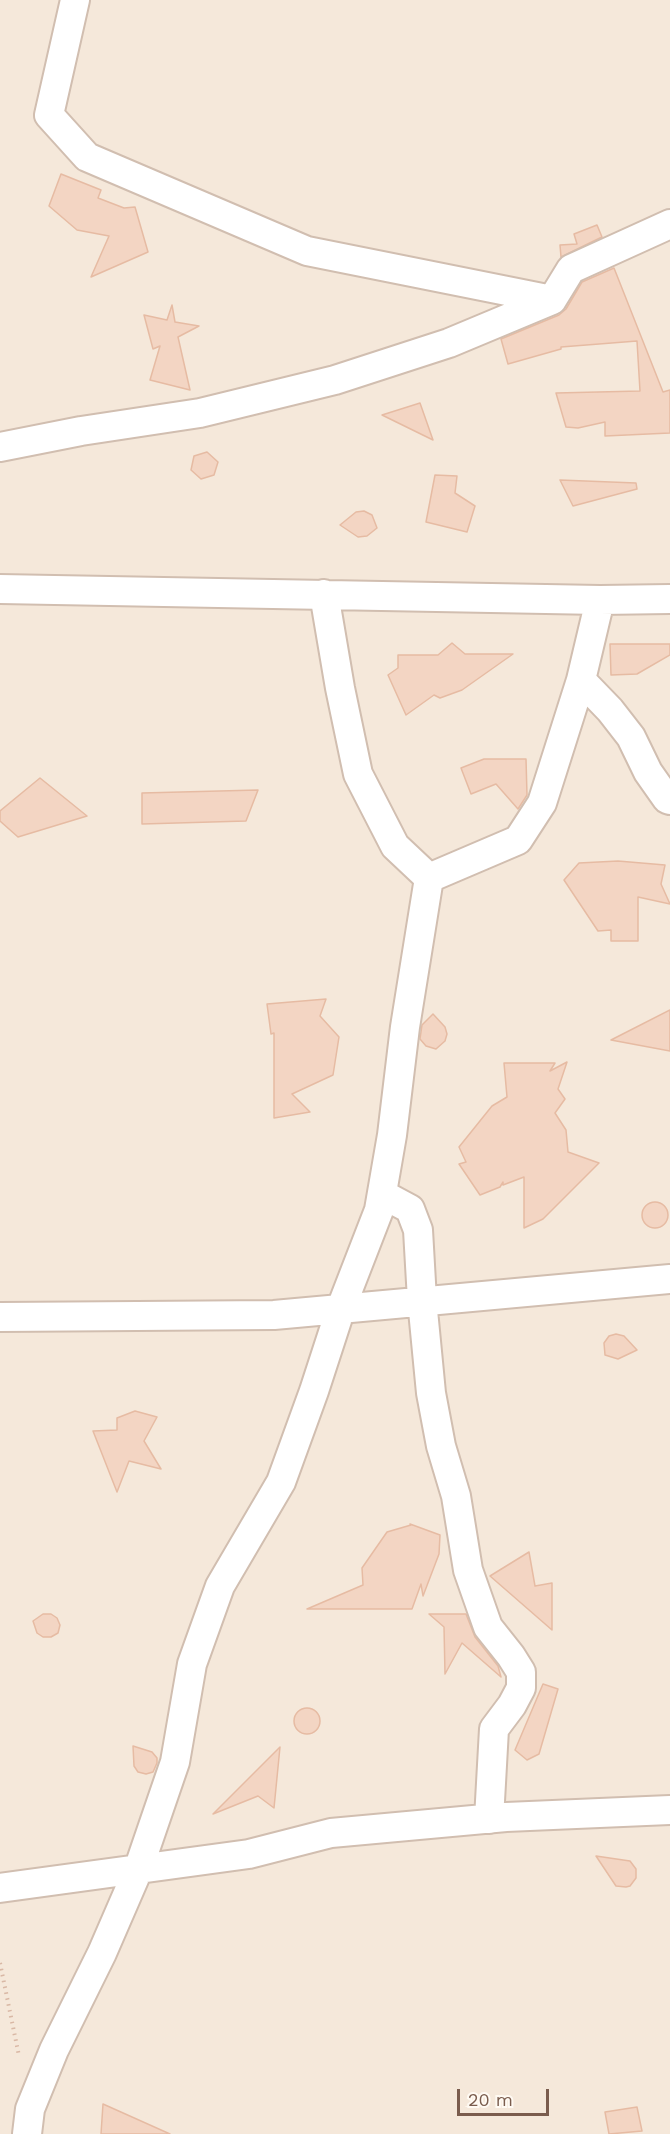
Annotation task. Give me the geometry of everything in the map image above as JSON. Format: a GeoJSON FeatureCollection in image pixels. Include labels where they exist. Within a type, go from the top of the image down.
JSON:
{"type":"FeatureCollection","features":[{"type":"Feature","properties":{"kind":"street"},"geometry":{"type":"LineString","coordinates":[[75,0],[49,115],[87,157],[307,250],[552,300]]}},
{"type":"Feature","properties":{"kind":"street"},"geometry":{"type":"LineString","coordinates":[[0,447],[81,431],[200,413],[335,380],[449,344],[552,300],[571,269],[670,224]]}},
{"type":"Feature","properties":{"kind":"street"},"geometry":{"type":"LineString","coordinates":[[0,589],[600,600],[670,599]]}},
{"type":"Feature","properties":{"kind":"street"},"geometry":{"type":"LineString","coordinates":[[324,594],[358,774],[395,846],[429,878]]}},
{"type":"Feature","properties":{"kind":"street"},"geometry":{"type":"LineString","coordinates":[[429,878],[518,840],[542,803],[581,680],[600,600]]}},
{"type":"Feature","properties":{"kind":"street"},"geometry":{"type":"LineString","coordinates":[[581,680],[631,737],[648,772],[670,800]]}},
{"type":"Feature","properties":{"kind":"street"},"geometry":{"type":"LineString","coordinates":[[27,2134],[30,2109],[54,2050],[102,1953],[138,1870],[175,1762],[192,1664],[220,1586],[281,1482],[341,1308],[379,1210],[429,878]]}},
{"type":"Feature","properties":{"kind":"street"},"geometry":{"type":"LineString","coordinates":[[382,1194],[410,1209],[418,1230],[431,1393],[441,1446],[456,1496],[468,1570],[488,1627],[512,1656],[520,1672],[520,1688],[513,1705],[494,1729],[489,1819]]}},
{"type":"Feature","properties":{"kind":"street"},"geometry":{"type":"LineString","coordinates":[[0,1317],[274,1315],[670,1279]]}},
{"type":"Feature","properties":{"kind":"street"},"geometry":{"type":"LineString","coordinates":[[0,1888],[249,1854],[330,1833],[489,1819],[670,1810]]}},
{"type":"Feature","properties":{"kind":"path"},"geometry":{"type":"LineString","coordinates":[[0,1963],[21,2064]]}},
{"type":"Feature","properties":{"kind":"shaded area"},"geometry":{"type":"Polygon","coordinates":[[[0,0],[670,0],[670,2134],[0,2134],[0,0]]]}},
{"type":"Feature","properties":{"kind":"building"},"geometry":{"type":"Polygon","coordinates":[[[61,174],[101,190],[98,198],[124,208],[135,207],[148,252],[91,277],[109,236],[77,230],[49,206],[61,174]]]}},
{"type":"Feature","properties":{"kind":"building"},"geometry":{"type":"Polygon","coordinates":[[[597,225],[602,237],[561,257],[560,245],[577,244],[574,234],[597,225]]]}},
{"type":"Feature","properties":{"kind":"building"},"geometry":{"type":"Polygon","coordinates":[[[614,268],[663,392],[670,390],[670,433],[605,436],[605,422],[578,428],[566,427],[556,393],[640,391],[637,341],[561,347],[561,349],[508,364],[501,339],[559,315],[566,309],[582,282],[614,268]]]}},
{"type":"Feature","properties":{"kind":"building"},"geometry":{"type":"Polygon","coordinates":[[[172,305],[175,322],[199,326],[178,337],[190,390],[150,380],[160,346],[153,349],[144,315],[167,320],[172,305]]]}},
{"type":"Feature","properties":{"kind":"building"},"geometry":{"type":"Polygon","coordinates":[[[420,403],[433,440],[382,415],[420,403]]]}},
{"type":"Feature","properties":{"kind":"building"},"geometry":{"type":"Polygon","coordinates":[[[207,452],[218,462],[214,475],[201,479],[191,470],[194,456],[207,452]]]}},
{"type":"Feature","properties":{"kind":"building"},"geometry":{"type":"Polygon","coordinates":[[[435,475],[457,476],[455,493],[475,506],[467,532],[426,522],[435,475]]]}},
{"type":"Feature","properties":{"kind":"building"},"geometry":{"type":"Polygon","coordinates":[[[560,480],[636,483],[637,489],[573,506],[560,480]]]}},
{"type":"Feature","properties":{"kind":"building"},"geometry":{"type":"Polygon","coordinates":[[[364,511],[372,515],[377,528],[367,536],[358,537],[340,525],[356,512],[364,511]]]}},
{"type":"Feature","properties":{"kind":"building"},"geometry":{"type":"Polygon","coordinates":[[[452,643],[465,654],[513,654],[462,690],[440,698],[434,695],[406,715],[388,675],[398,668],[398,655],[438,655],[452,643]]]}},
{"type":"Feature","properties":{"kind":"building"},"geometry":{"type":"Polygon","coordinates":[[[610,644],[670,644],[670,655],[637,674],[611,675],[610,644]]]}},
{"type":"Feature","properties":{"kind":"building"},"geometry":{"type":"Polygon","coordinates":[[[484,759],[526,759],[527,795],[518,809],[496,784],[471,794],[461,768],[484,759]]]}},
{"type":"Feature","properties":{"kind":"building"},"geometry":{"type":"Polygon","coordinates":[[[40,778],[87,816],[18,837],[0,821],[0,811],[40,778]]]}},
{"type":"Feature","properties":{"kind":"building"},"geometry":{"type":"Polygon","coordinates":[[[258,790],[246,821],[142,824],[142,793],[258,790]]]}},
{"type":"Feature","properties":{"kind":"building"},"geometry":{"type":"Polygon","coordinates":[[[618,861],[665,865],[661,884],[670,904],[638,897],[638,941],[611,941],[611,930],[598,931],[564,880],[579,863],[618,861]]]}},
{"type":"Feature","properties":{"kind":"building"},"geometry":{"type":"Polygon","coordinates":[[[326,999],[320,1016],[339,1037],[333,1075],[292,1094],[310,1112],[274,1118],[274,1033],[271,1034],[267,1004],[326,999]]]}},
{"type":"Feature","properties":{"kind":"building"},"geometry":{"type":"Polygon","coordinates":[[[670,1010],[670,1051],[611,1040],[670,1010]]]}},
{"type":"Feature","properties":{"kind":"building"},"geometry":{"type":"Polygon","coordinates":[[[433,1014],[445,1027],[447,1034],[445,1041],[436,1049],[426,1046],[420,1039],[422,1025],[433,1014]]]}},
{"type":"Feature","properties":{"kind":"building"},"geometry":{"type":"Polygon","coordinates":[[[567,1062],[558,1089],[565,1099],[555,1113],[566,1130],[568,1152],[599,1163],[543,1219],[524,1228],[524,1177],[503,1185],[503,1182],[500,1187],[480,1195],[459,1164],[466,1162],[459,1147],[492,1106],[507,1097],[504,1063],[555,1063],[550,1071],[567,1062]]]}},
{"type":"Feature","properties":{"kind":"building"},"geometry":{"type":"Polygon","coordinates":[[[655,1202],[664,1206],[668,1215],[664,1224],[655,1228],[646,1224],[642,1215],[646,1206],[655,1202]]]}},
{"type":"Feature","properties":{"kind":"building"},"geometry":{"type":"Polygon","coordinates":[[[616,1334],[624,1336],[637,1350],[618,1359],[605,1355],[604,1343],[609,1336],[616,1334]]]}},
{"type":"Feature","properties":{"kind":"building"},"geometry":{"type":"Polygon","coordinates":[[[135,1411],[157,1417],[144,1441],[161,1469],[129,1461],[117,1492],[93,1431],[117,1430],[117,1418],[135,1411]]]}},
{"type":"Feature","properties":{"kind":"building"},"geometry":{"type":"Polygon","coordinates":[[[410,1524],[440,1535],[439,1554],[423,1596],[421,1584],[412,1609],[307,1609],[363,1585],[362,1568],[387,1532],[410,1524]]]}},
{"type":"Feature","properties":{"kind":"building"},"geometry":{"type":"Polygon","coordinates":[[[529,1552],[535,1586],[552,1583],[552,1630],[490,1576],[529,1552]]]}},
{"type":"Feature","properties":{"kind":"building"},"geometry":{"type":"Polygon","coordinates":[[[43,1614],[51,1614],[57,1618],[60,1625],[58,1633],[51,1637],[43,1637],[37,1633],[33,1621],[43,1614]]]}},
{"type":"Feature","properties":{"kind":"building"},"geometry":{"type":"Polygon","coordinates":[[[429,1614],[466,1614],[475,1637],[498,1666],[501,1677],[462,1643],[445,1674],[444,1627],[429,1614]]]}},
{"type":"Feature","properties":{"kind":"building"},"geometry":{"type":"Polygon","coordinates":[[[543,1684],[558,1689],[539,1754],[527,1760],[515,1750],[543,1684]]]}},
{"type":"Feature","properties":{"kind":"building"},"geometry":{"type":"Polygon","coordinates":[[[307,1708],[316,1712],[320,1721],[316,1730],[307,1734],[298,1730],[294,1721],[298,1712],[307,1708]]]}},
{"type":"Feature","properties":{"kind":"building"},"geometry":{"type":"Polygon","coordinates":[[[133,1746],[152,1752],[157,1758],[153,1772],[146,1774],[138,1772],[134,1766],[133,1746]]]}},
{"type":"Feature","properties":{"kind":"building"},"geometry":{"type":"Polygon","coordinates":[[[280,1747],[274,1808],[258,1796],[213,1814],[280,1747]]]}},
{"type":"Feature","properties":{"kind":"building"},"geometry":{"type":"Polygon","coordinates":[[[596,1856],[630,1861],[636,1869],[636,1878],[630,1886],[616,1886],[596,1856]]]}},
{"type":"Feature","properties":{"kind":"building"},"geometry":{"type":"Polygon","coordinates":[[[103,2104],[170,2134],[101,2134],[103,2104]]]}},
{"type":"Feature","properties":{"kind":"building"},"geometry":{"type":"Polygon","coordinates":[[[637,2107],[642,2131],[609,2134],[605,2112],[637,2107]]]}}]}
